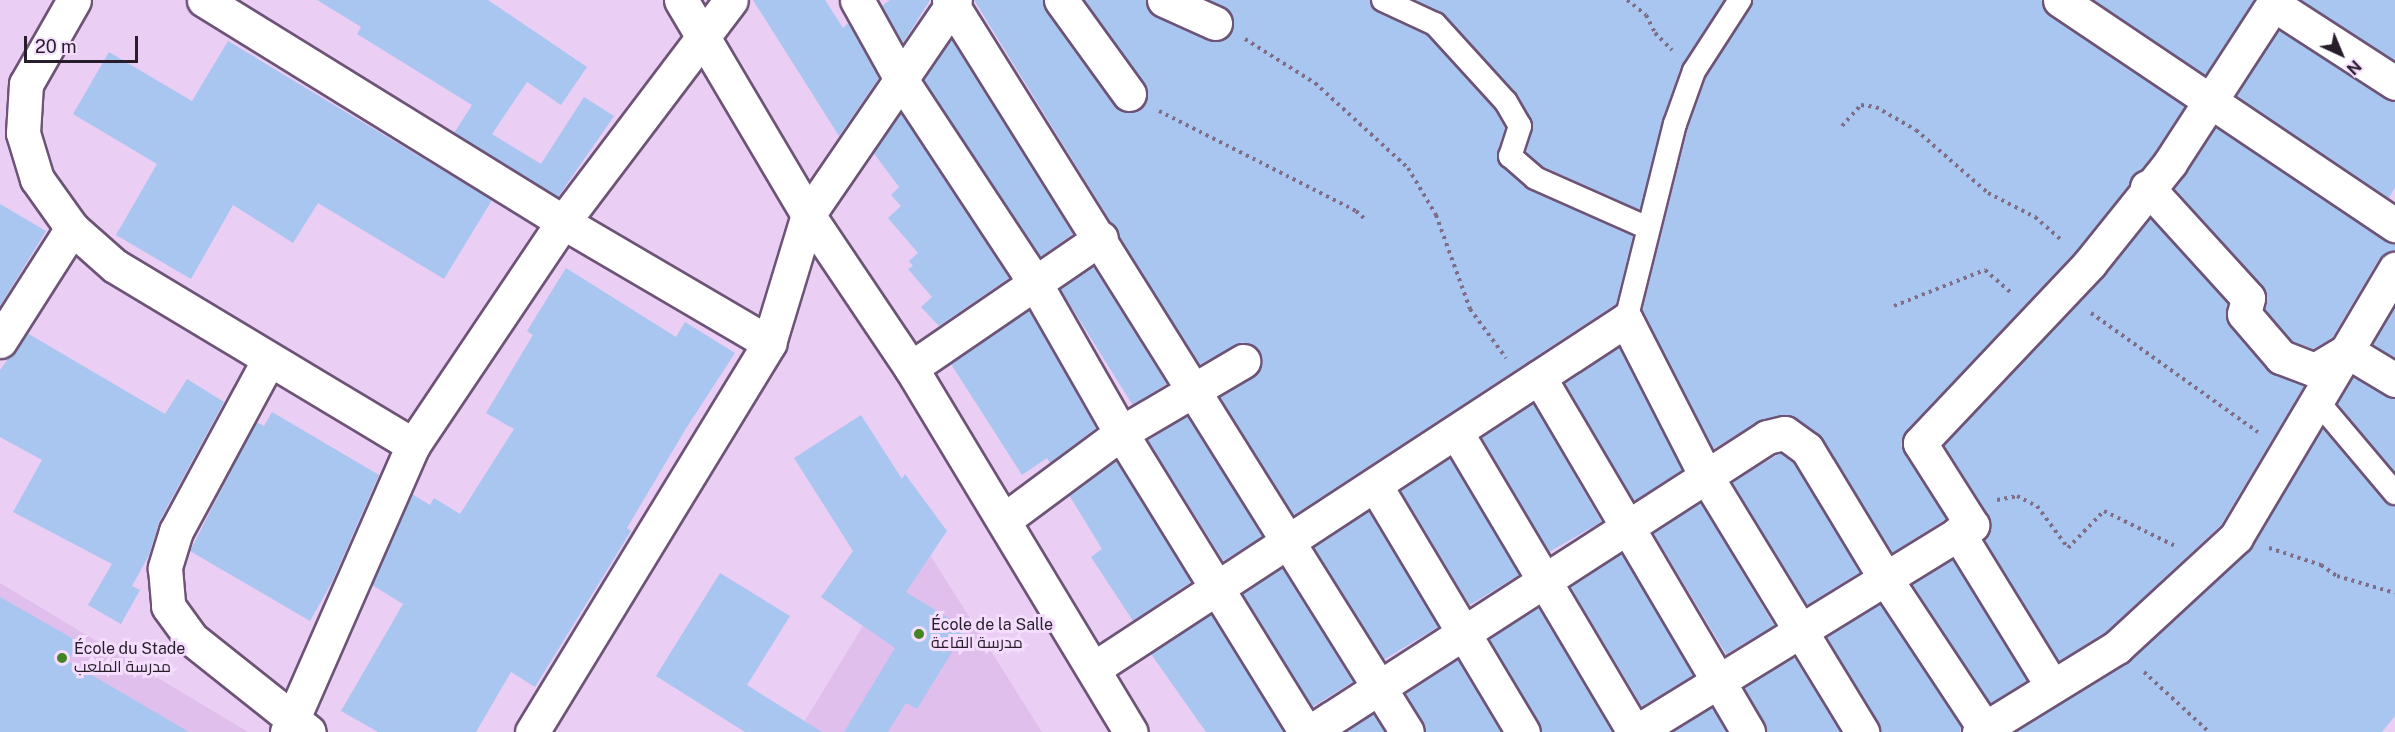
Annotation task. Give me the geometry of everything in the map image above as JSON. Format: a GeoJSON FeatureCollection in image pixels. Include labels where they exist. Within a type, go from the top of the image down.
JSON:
{"type":"FeatureCollection","features":[{"type":"Feature","properties":{"kind":"street"},"geometry":{"type":"LineString","coordinates":[[74,0],[26,84],[23,133],[37,179],[72,228],[115,266],[268,361],[413,445]]}},
{"type":"Feature","properties":{"kind":"street"},"geometry":{"type":"LineString","coordinates":[[204,0],[563,222],[769,343]]}},
{"type":"Feature","properties":{"kind":"street"},"geometry":{"type":"LineString","coordinates":[[681,0],[808,215],[911,368],[1131,732]]}},
{"type":"Feature","properties":{"kind":"street"},"geometry":{"type":"LineString","coordinates":[[268,361],[176,531],[165,568],[168,606],[192,639],[296,729],[413,445],[563,222],[731,0]]}},
{"type":"Feature","properties":{"kind":"street"},"geometry":{"type":"LineString","coordinates":[[857,0],[902,81],[1035,283],[1121,433],[1308,732],[1465,635],[1767,437],[1785,434],[1807,449],[1885,578],[1984,731],[2117,647],[2236,537],[2285,453],[2319,403],[2395,269]]}},
{"type":"Feature","properties":{"kind":"street"},"geometry":{"type":"LineString","coordinates":[[1061,0],[1129,94]]}},
{"type":"Feature","properties":{"kind":"street"},"geometry":{"type":"LineString","coordinates":[[1164,0],[1215,23]]}},
{"type":"Feature","properties":{"kind":"street"},"geometry":{"type":"LineString","coordinates":[[2060,0],[2395,225]]}},
{"type":"Feature","properties":{"kind":"street"},"geometry":{"type":"LineString","coordinates":[[532,732],[769,343],[808,215],[902,81],[952,2],[1407,732]]}},
{"type":"Feature","properties":{"kind":"street"},"geometry":{"type":"LineString","coordinates":[[1456,432],[1635,732],[1972,525],[1920,443],[2090,263],[2147,187],[2170,163],[2275,2],[2395,83]]}},
{"type":"Feature","properties":{"kind":"street"},"geometry":{"type":"LineString","coordinates":[[2147,187],[2248,298],[2244,314],[2281,357],[2315,370],[2347,351]]}},
{"type":"Feature","properties":{"kind":"street"},"geometry":{"type":"LineString","coordinates":[[0,341],[72,228]]}},
{"type":"Feature","properties":{"kind":"street"},"geometry":{"type":"LineString","coordinates":[[911,368],[1101,238]]}},
{"type":"Feature","properties":{"kind":"street"},"geometry":{"type":"LineString","coordinates":[[1093,669],[1626,320],[1707,476],[1802,629],[1862,732]]}},
{"type":"Feature","properties":{"kind":"street"},"geometry":{"type":"LineString","coordinates":[[2347,351],[2395,380]]}},
{"type":"Feature","properties":{"kind":"street"},"geometry":{"type":"LineString","coordinates":[[1004,520],[1121,433],[1243,361]]}},
{"type":"Feature","properties":{"kind":"street"},"geometry":{"type":"LineString","coordinates":[[1532,382],[1627,527],[1748,732]]}},
{"type":"Feature","properties":{"kind":"street"},"geometry":{"type":"LineString","coordinates":[[1375,485],[1522,732]]}},
{"type":"Feature","properties":{"kind":"street"},"geometry":{"type":"LineString","coordinates":[[1958,533],[2052,686]]}},
{"type":"Feature","properties":{"kind":"lane"},"geometry":{"type":"LineString","coordinates":[[1383,0],[1435,24],[1506,102],[1520,126],[1510,156],[1535,178],[1648,228]]}},
{"type":"Feature","properties":{"kind":"lane"},"geometry":{"type":"LineString","coordinates":[[1626,320],[1675,124],[1694,71],[1740,0]]}},
{"type":"Feature","properties":{"kind":"lane"},"geometry":{"type":"LineString","coordinates":[[2319,403],[2395,493]]}},
{"type":"Feature","properties":{"kind":"path"},"geometry":{"type":"LineString","coordinates":[[1627,0],[1646,15],[1655,33],[1694,71]]}},
{"type":"Feature","properties":{"kind":"path"},"geometry":{"type":"LineString","coordinates":[[1215,23],[1315,83],[1408,168],[1436,215],[1470,309],[1532,382]]}},
{"type":"Feature","properties":{"kind":"path"},"geometry":{"type":"LineString","coordinates":[[1129,94],[1202,136],[1356,211],[1365,219]]}},
{"type":"Feature","properties":{"kind":"path"},"geometry":{"type":"LineString","coordinates":[[1842,126],[1861,105],[1876,107],[1916,130],[1988,193],[2035,217],[2090,263]]}},
{"type":"Feature","properties":{"kind":"path"},"geometry":{"type":"LineString","coordinates":[[1893,306],[1985,270],[2039,317]]}},
{"type":"Feature","properties":{"kind":"path"},"geometry":{"type":"LineString","coordinates":[[2062,293],[2177,371],[2285,453]]}},
{"type":"Feature","properties":{"kind":"path"},"geometry":{"type":"LineString","coordinates":[[1994,500],[2017,496],[2037,506],[2068,548],[2104,511],[2208,563]]}},
{"type":"Feature","properties":{"kind":"path"},"geometry":{"type":"LineString","coordinates":[[2236,537],[2321,565],[2337,576],[2373,589],[2395,593]]}},
{"type":"Feature","properties":{"kind":"path"},"geometry":{"type":"LineString","coordinates":[[2117,647],[2209,732]]}},
{"type":"Feature","properties":{"kind":"shaded area","name":"École de la Salle مدرسة القاعة"},"geometry":{"type":"Polygon","coordinates":[[[918,536],[1042,732],[798,732],[918,536]]]}},
{"type":"Feature","properties":{"kind":"shaded area","name":"École du Stade مدرسة الملعب"},"geometry":{"type":"Polygon","coordinates":[[[0,583],[248,732],[0,732],[0,583]]]}},
{"type":"Feature","properties":{"kind":"building"},"geometry":{"type":"Polygon","coordinates":[[[317,0],[488,0],[587,67],[561,105],[527,82],[492,134],[541,164],[584,97],[614,116],[558,197],[454,133],[472,105],[357,34],[361,27],[317,0]]]}},
{"type":"Feature","properties":{"kind":"building"},"geometry":{"type":"Polygon","coordinates":[[[753,0],[825,0],[843,28],[848,23],[879,78],[839,136],[753,0]]]}},
{"type":"Feature","properties":{"kind":"building"},"geometry":{"type":"Polygon","coordinates":[[[890,0],[930,0],[903,43],[882,6],[890,0]]]}},
{"type":"Feature","properties":{"kind":"building"},"geometry":{"type":"Polygon","coordinates":[[[974,0],[1043,0],[1046,11],[1114,105],[1130,113],[1146,102],[1144,84],[1084,0],[1146,0],[1149,10],[1156,17],[1216,42],[1232,31],[1234,21],[1230,12],[1210,0],[1370,0],[1377,12],[1427,35],[1495,110],[1505,128],[1497,152],[1501,166],[1530,190],[1633,236],[1616,304],[1294,515],[1219,397],[1259,371],[1259,351],[1242,342],[1199,365],[974,0]]]}},
{"type":"Feature","properties":{"kind":"building"},"geometry":{"type":"Polygon","coordinates":[[[1415,0],[1724,0],[1681,66],[1662,121],[1640,210],[1542,166],[1526,152],[1533,124],[1518,95],[1445,15],[1415,0]]]}},
{"type":"Feature","properties":{"kind":"building"},"geometry":{"type":"Polygon","coordinates":[[[1753,0],[2041,0],[2050,16],[2185,106],[2155,152],[2076,251],[1906,431],[1901,445],[1904,453],[1946,519],[1892,553],[1823,439],[1796,418],[1781,415],[1763,419],[1713,449],[1642,311],[1688,128],[1706,77],[1753,0]]]}},
{"type":"Feature","properties":{"kind":"building"},"geometry":{"type":"Polygon","coordinates":[[[2094,0],[2254,0],[2205,75],[2094,0]]]}},
{"type":"Feature","properties":{"kind":"building"},"geometry":{"type":"Polygon","coordinates":[[[2301,0],[2395,0],[2395,61],[2301,0]]]}},
{"type":"Feature","properties":{"kind":"building"},"geometry":{"type":"Polygon","coordinates":[[[2279,30],[2395,102],[2395,187],[2389,198],[2236,96],[2279,30]]]}},
{"type":"Feature","properties":{"kind":"building"},"geometry":{"type":"Polygon","coordinates":[[[951,39],[1073,234],[1040,257],[923,79],[951,39]]]}},
{"type":"Feature","properties":{"kind":"building"},"geometry":{"type":"Polygon","coordinates":[[[228,41],[492,200],[444,279],[318,203],[293,243],[233,205],[191,279],[116,235],[157,164],[73,114],[109,52],[192,101],[228,41]]]}},
{"type":"Feature","properties":{"kind":"building"},"geometry":{"type":"Polygon","coordinates":[[[901,113],[1009,278],[939,326],[921,307],[932,297],[908,269],[913,266],[909,261],[918,253],[888,218],[901,206],[891,195],[899,187],[873,152],[901,113]]]}},
{"type":"Feature","properties":{"kind":"building"},"geometry":{"type":"Polygon","coordinates":[[[2216,127],[2385,241],[2395,244],[2395,250],[2379,259],[2332,338],[2313,349],[2292,341],[2265,309],[2266,294],[2262,285],[2174,188],[2216,127]]]}},
{"type":"Feature","properties":{"kind":"building"},"geometry":{"type":"Polygon","coordinates":[[[0,204],[46,231],[0,306],[0,204]]]}},
{"type":"Feature","properties":{"kind":"building"},"geometry":{"type":"Polygon","coordinates":[[[2150,218],[2227,303],[2226,318],[2229,326],[2267,369],[2304,386],[2221,525],[2106,632],[2059,661],[1984,539],[1991,525],[1988,515],[1944,445],[2104,276],[2150,218]]]}},
{"type":"Feature","properties":{"kind":"building"},"geometry":{"type":"Polygon","coordinates":[[[1093,266],[1167,384],[1133,405],[1059,287],[1093,266]]]}},
{"type":"Feature","properties":{"kind":"building"},"geometry":{"type":"Polygon","coordinates":[[[566,268],[676,337],[685,322],[735,353],[685,430],[627,528],[631,531],[535,687],[511,672],[476,732],[378,732],[341,711],[403,604],[372,585],[412,494],[430,505],[434,498],[460,514],[514,429],[486,413],[533,335],[527,331],[566,268]]]}},
{"type":"Feature","properties":{"kind":"building"},"geometry":{"type":"Polygon","coordinates":[[[2395,306],[2395,358],[2372,344],[2395,306]]]}},
{"type":"Feature","properties":{"kind":"building"},"geometry":{"type":"Polygon","coordinates":[[[1029,310],[1096,428],[1050,463],[1047,458],[1022,475],[951,364],[1029,310]]]}},
{"type":"Feature","properties":{"kind":"building"},"geometry":{"type":"Polygon","coordinates":[[[27,333],[165,414],[187,379],[224,402],[159,522],[149,555],[132,586],[140,590],[121,624],[88,605],[112,564],[13,512],[42,460],[0,437],[0,370],[27,333]]]}},
{"type":"Feature","properties":{"kind":"building"},"geometry":{"type":"Polygon","coordinates":[[[1619,347],[1682,470],[1634,501],[1564,383],[1619,347]]]}},
{"type":"Feature","properties":{"kind":"building"},"geometry":{"type":"Polygon","coordinates":[[[2353,377],[2395,399],[2395,472],[2337,403],[2353,377]]]}},
{"type":"Feature","properties":{"kind":"building"},"geometry":{"type":"Polygon","coordinates":[[[1533,403],[1602,522],[1548,553],[1479,434],[1533,403]]]}},
{"type":"Feature","properties":{"kind":"building"},"geometry":{"type":"Polygon","coordinates":[[[272,412],[379,475],[332,582],[310,621],[190,551],[256,422],[264,426],[272,412]]]}},
{"type":"Feature","properties":{"kind":"building"},"geometry":{"type":"Polygon","coordinates":[[[861,415],[902,479],[905,474],[947,531],[906,592],[966,629],[917,709],[906,703],[888,732],[844,732],[895,648],[821,597],[853,551],[794,458],[861,415]]]}},
{"type":"Feature","properties":{"kind":"building"},"geometry":{"type":"Polygon","coordinates":[[[1187,416],[1262,536],[1223,561],[1148,440],[1187,416]]]}},
{"type":"Feature","properties":{"kind":"building"},"geometry":{"type":"Polygon","coordinates":[[[2322,428],[2385,502],[2395,506],[2395,716],[2382,732],[2015,732],[2130,661],[2249,551],[2322,428]]]}},
{"type":"Feature","properties":{"kind":"building"},"geometry":{"type":"Polygon","coordinates":[[[1781,453],[1793,462],[1860,572],[1807,605],[1732,482],[1781,453]]]}},
{"type":"Feature","properties":{"kind":"building"},"geometry":{"type":"Polygon","coordinates":[[[1450,458],[1520,575],[1469,605],[1399,488],[1450,458]]]}},
{"type":"Feature","properties":{"kind":"building"},"geometry":{"type":"Polygon","coordinates":[[[1116,460],[1191,582],[1133,621],[1091,557],[1102,549],[1069,495],[1116,460]]]}},
{"type":"Feature","properties":{"kind":"building"},"geometry":{"type":"Polygon","coordinates":[[[1700,502],[1774,625],[1726,654],[1652,531],[1700,502]]]}},
{"type":"Feature","properties":{"kind":"building"},"geometry":{"type":"Polygon","coordinates":[[[1369,511],[1439,627],[1381,661],[1312,546],[1369,511]]]}},
{"type":"Feature","properties":{"kind":"building"},"geometry":{"type":"Polygon","coordinates":[[[1621,553],[1694,675],[1642,706],[1569,584],[1621,553]]]}},
{"type":"Feature","properties":{"kind":"building"},"geometry":{"type":"Polygon","coordinates":[[[1952,559],[2028,680],[1988,705],[1912,584],[1952,559]]]}},
{"type":"Feature","properties":{"kind":"building"},"geometry":{"type":"Polygon","coordinates":[[[1282,568],[1353,682],[1312,707],[1241,593],[1282,568]]]}},
{"type":"Feature","properties":{"kind":"building"},"geometry":{"type":"Polygon","coordinates":[[[720,573],[790,616],[747,685],[822,732],[745,732],[656,676],[720,573]]]}},
{"type":"Feature","properties":{"kind":"building","name":"École du Stade مدرسة الملعب"},"geometry":{"type":"Polygon","coordinates":[[[0,597],[79,642],[68,661],[189,732],[0,732],[0,597]]]}},
{"type":"Feature","properties":{"kind":"building"},"geometry":{"type":"Polygon","coordinates":[[[1880,604],[1961,727],[1960,732],[1881,732],[1826,637],[1880,604]]]}},
{"type":"Feature","properties":{"kind":"building"},"geometry":{"type":"Polygon","coordinates":[[[1538,607],[1612,732],[1542,732],[1489,639],[1538,607]]]}},
{"type":"Feature","properties":{"kind":"building"},"geometry":{"type":"Polygon","coordinates":[[[1211,614],[1284,732],[1206,732],[1151,654],[1211,614]]]}},
{"type":"Feature","properties":{"kind":"building"},"geometry":{"type":"Polygon","coordinates":[[[1794,657],[1840,732],[1767,732],[1744,688],[1794,657]]]}},
{"type":"Feature","properties":{"kind":"building"},"geometry":{"type":"Polygon","coordinates":[[[1457,659],[1501,732],[1426,732],[1405,693],[1457,659]]]}},
{"type":"Feature","properties":{"kind":"building"},"geometry":{"type":"Polygon","coordinates":[[[1712,707],[1726,732],[1672,732],[1712,707]]]}},
{"type":"Feature","properties":{"kind":"building"},"geometry":{"type":"Polygon","coordinates":[[[1373,713],[1385,732],[1345,732],[1373,713]]]}},
{"type":"Feature","properties":{"kind":"place","name":"École de la Salle مدرسة القاعة"},"geometry":{"type":"Point","coordinates":[919,634]}},
{"type":"Feature","properties":{"kind":"place","name":"École du Stade مدرسة الملعب"},"geometry":{"type":"Point","coordinates":[62,658]}}]}
